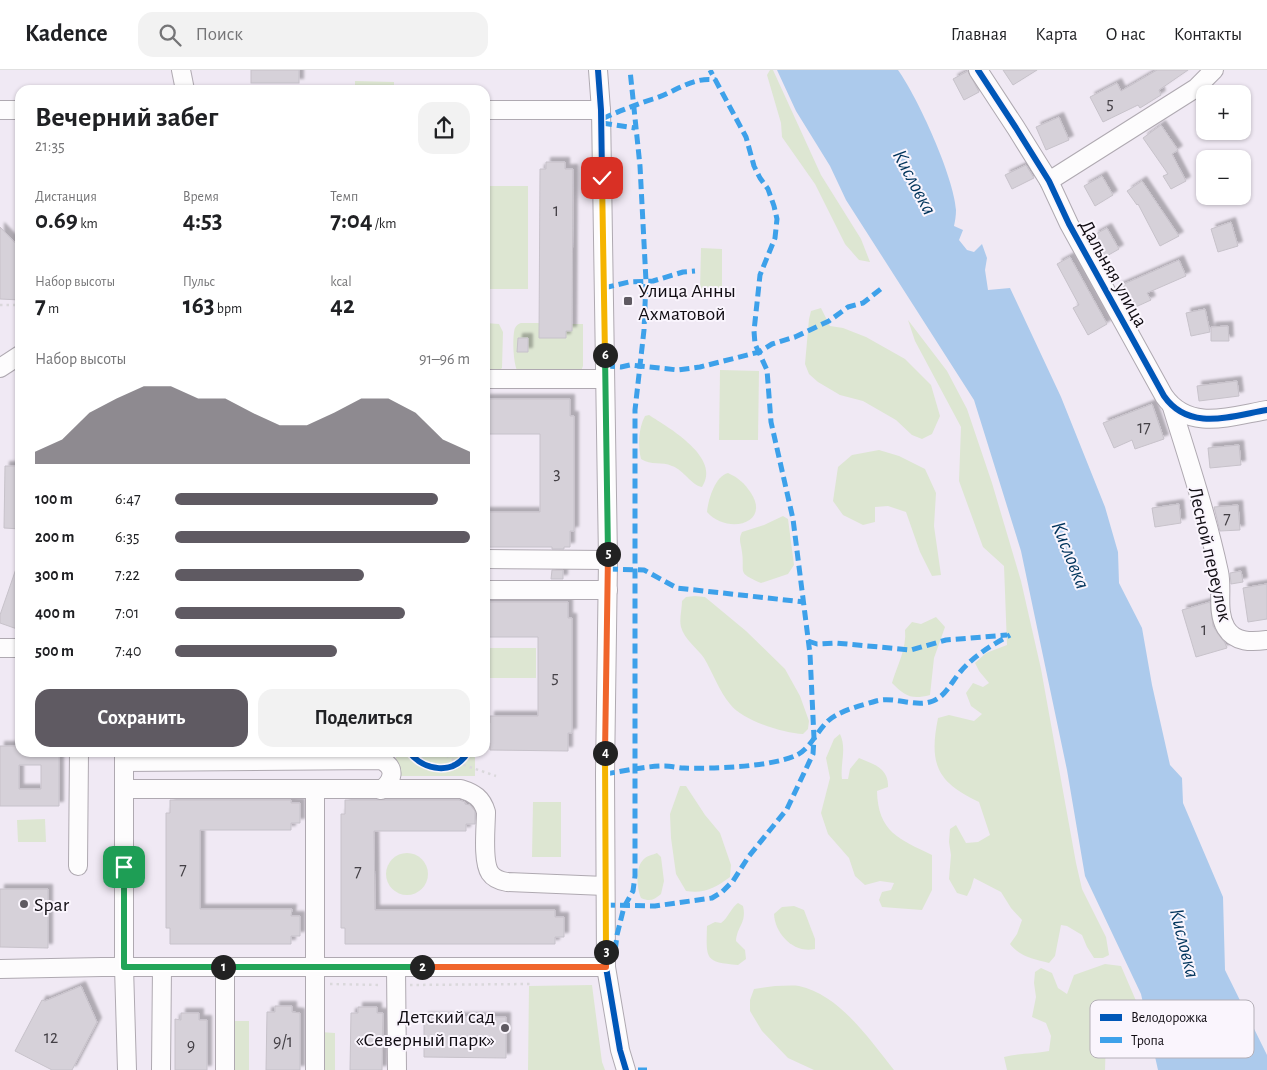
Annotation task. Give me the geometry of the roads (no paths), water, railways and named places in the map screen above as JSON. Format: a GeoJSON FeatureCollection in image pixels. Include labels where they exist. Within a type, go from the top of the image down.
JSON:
{"type":"FeatureCollection","features":[{"type":"Feature","properties":{"kind":"street"},"geometry":{"type":"LineString","coordinates":[[181,70],[185,85]]}},
{"type":"Feature","properties":{"kind":"street"},"geometry":{"type":"LineString","coordinates":[[598,70],[602,110],[608,560],[605,774],[606,967],[620,1050],[626,1070]]}},
{"type":"Feature","properties":{"kind":"street","name":"Дальняя улица"},"geometry":{"type":"LineString","coordinates":[[978,70],[1049,181],[1069,224],[1164,396],[1172,407]]}},
{"type":"Feature","properties":{"kind":"street"},"geometry":{"type":"LineString","coordinates":[[1049,181],[1196,88],[1214,70]]}},
{"type":"Feature","properties":{"kind":"street"},"geometry":{"type":"LineString","coordinates":[[0,110],[15,110]]}},
{"type":"Feature","properties":{"kind":"street"},"geometry":{"type":"LineString","coordinates":[[490,110],[602,110]]}},
{"type":"Feature","properties":{"kind":"street"},"geometry":{"type":"LineString","coordinates":[[0,368],[15,358]]}},
{"type":"Feature","properties":{"kind":"street"},"geometry":{"type":"LineString","coordinates":[[490,379],[605,379]]}},
{"type":"Feature","properties":{"kind":"street"},"geometry":{"type":"LineString","coordinates":[[1172,407],[1183,414],[1215,419],[1267,410]]}},
{"type":"Feature","properties":{"kind":"street","name":"Лесной переулок"},"geometry":{"type":"LineString","coordinates":[[1172,407],[1219,574],[1221,613],[1227,629],[1237,638],[1246,642],[1267,640]]}},
{"type":"Feature","properties":{"kind":"street"},"geometry":{"type":"LineString","coordinates":[[490,559],[608,560]]}},
{"type":"Feature","properties":{"kind":"street"},"geometry":{"type":"LineString","coordinates":[[490,590],[608,590]]}},
{"type":"Feature","properties":{"kind":"street"},"geometry":{"type":"LineString","coordinates":[[0,648],[15,648]]}},
{"type":"Feature","properties":{"kind":"street"},"geometry":{"type":"LineString","coordinates":[[78,866],[79,757]]}},
{"type":"Feature","properties":{"kind":"street"},"geometry":{"type":"LineString","coordinates":[[128,1070],[124,967],[124,757],[381,760],[392,772],[389,784],[381,790]]}},
{"type":"Feature","properties":{"kind":"street"},"geometry":{"type":"LineString","coordinates":[[124,789],[461,789],[478,796],[484,804],[486,812],[486,862],[490,873],[498,880],[605,886]]}},
{"type":"Feature","properties":{"kind":"street"},"geometry":{"type":"LineString","coordinates":[[315,789],[316,1070]]}},
{"type":"Feature","properties":{"kind":"street"},"geometry":{"type":"LineString","coordinates":[[0,969],[124,967],[606,967]]}},
{"type":"Feature","properties":{"kind":"street"},"geometry":{"type":"LineString","coordinates":[[161,1070],[162,967]]}},
{"type":"Feature","properties":{"kind":"street"},"geometry":{"type":"LineString","coordinates":[[225,967],[225,1070]]}},
{"type":"Feature","properties":{"kind":"street"},"geometry":{"type":"LineString","coordinates":[[396,967],[397,1070]]}},
{"type":"Feature","properties":{"kind":"water","name":"Кисловка"},"geometry":{"type":"Polygon","coordinates":[[[777,70],[898,70],[925,118],[949,178],[956,210],[954,226],[963,230],[959,240],[967,250],[974,252],[982,244],[987,258],[985,270],[988,290],[1010,288],[1061,397],[1105,507],[1118,552],[1119,583],[1142,628],[1152,685],[1170,765],[1182,778],[1183,803],[1223,897],[1225,970],[1240,1000],[1142,1000],[1085,876],[1067,770],[1021,551],[974,400],[846,200],[830,166],[796,111],[777,70]]]}},
{"type":"Feature","properties":{"kind":"water"},"geometry":{"type":"Polygon","coordinates":[[[1254,1029],[1267,1055],[1267,1070],[1158,1070],[1155,1058],[1254,1058],[1254,1029]]]}},
{"type":"Feature","properties":{"kind":"place","name":"Улица Анны Ахматовой"},"geometry":{"type":"Point","coordinates":[628,301]}},
{"type":"Feature","properties":{"kind":"place","name":"Spar"},"geometry":{"type":"Point","coordinates":[24,904]}},
{"type":"Feature","properties":{"kind":"place","name":"Детский сад «Северный парк»"},"geometry":{"type":"Point","coordinates":[505,1028]}}]}
